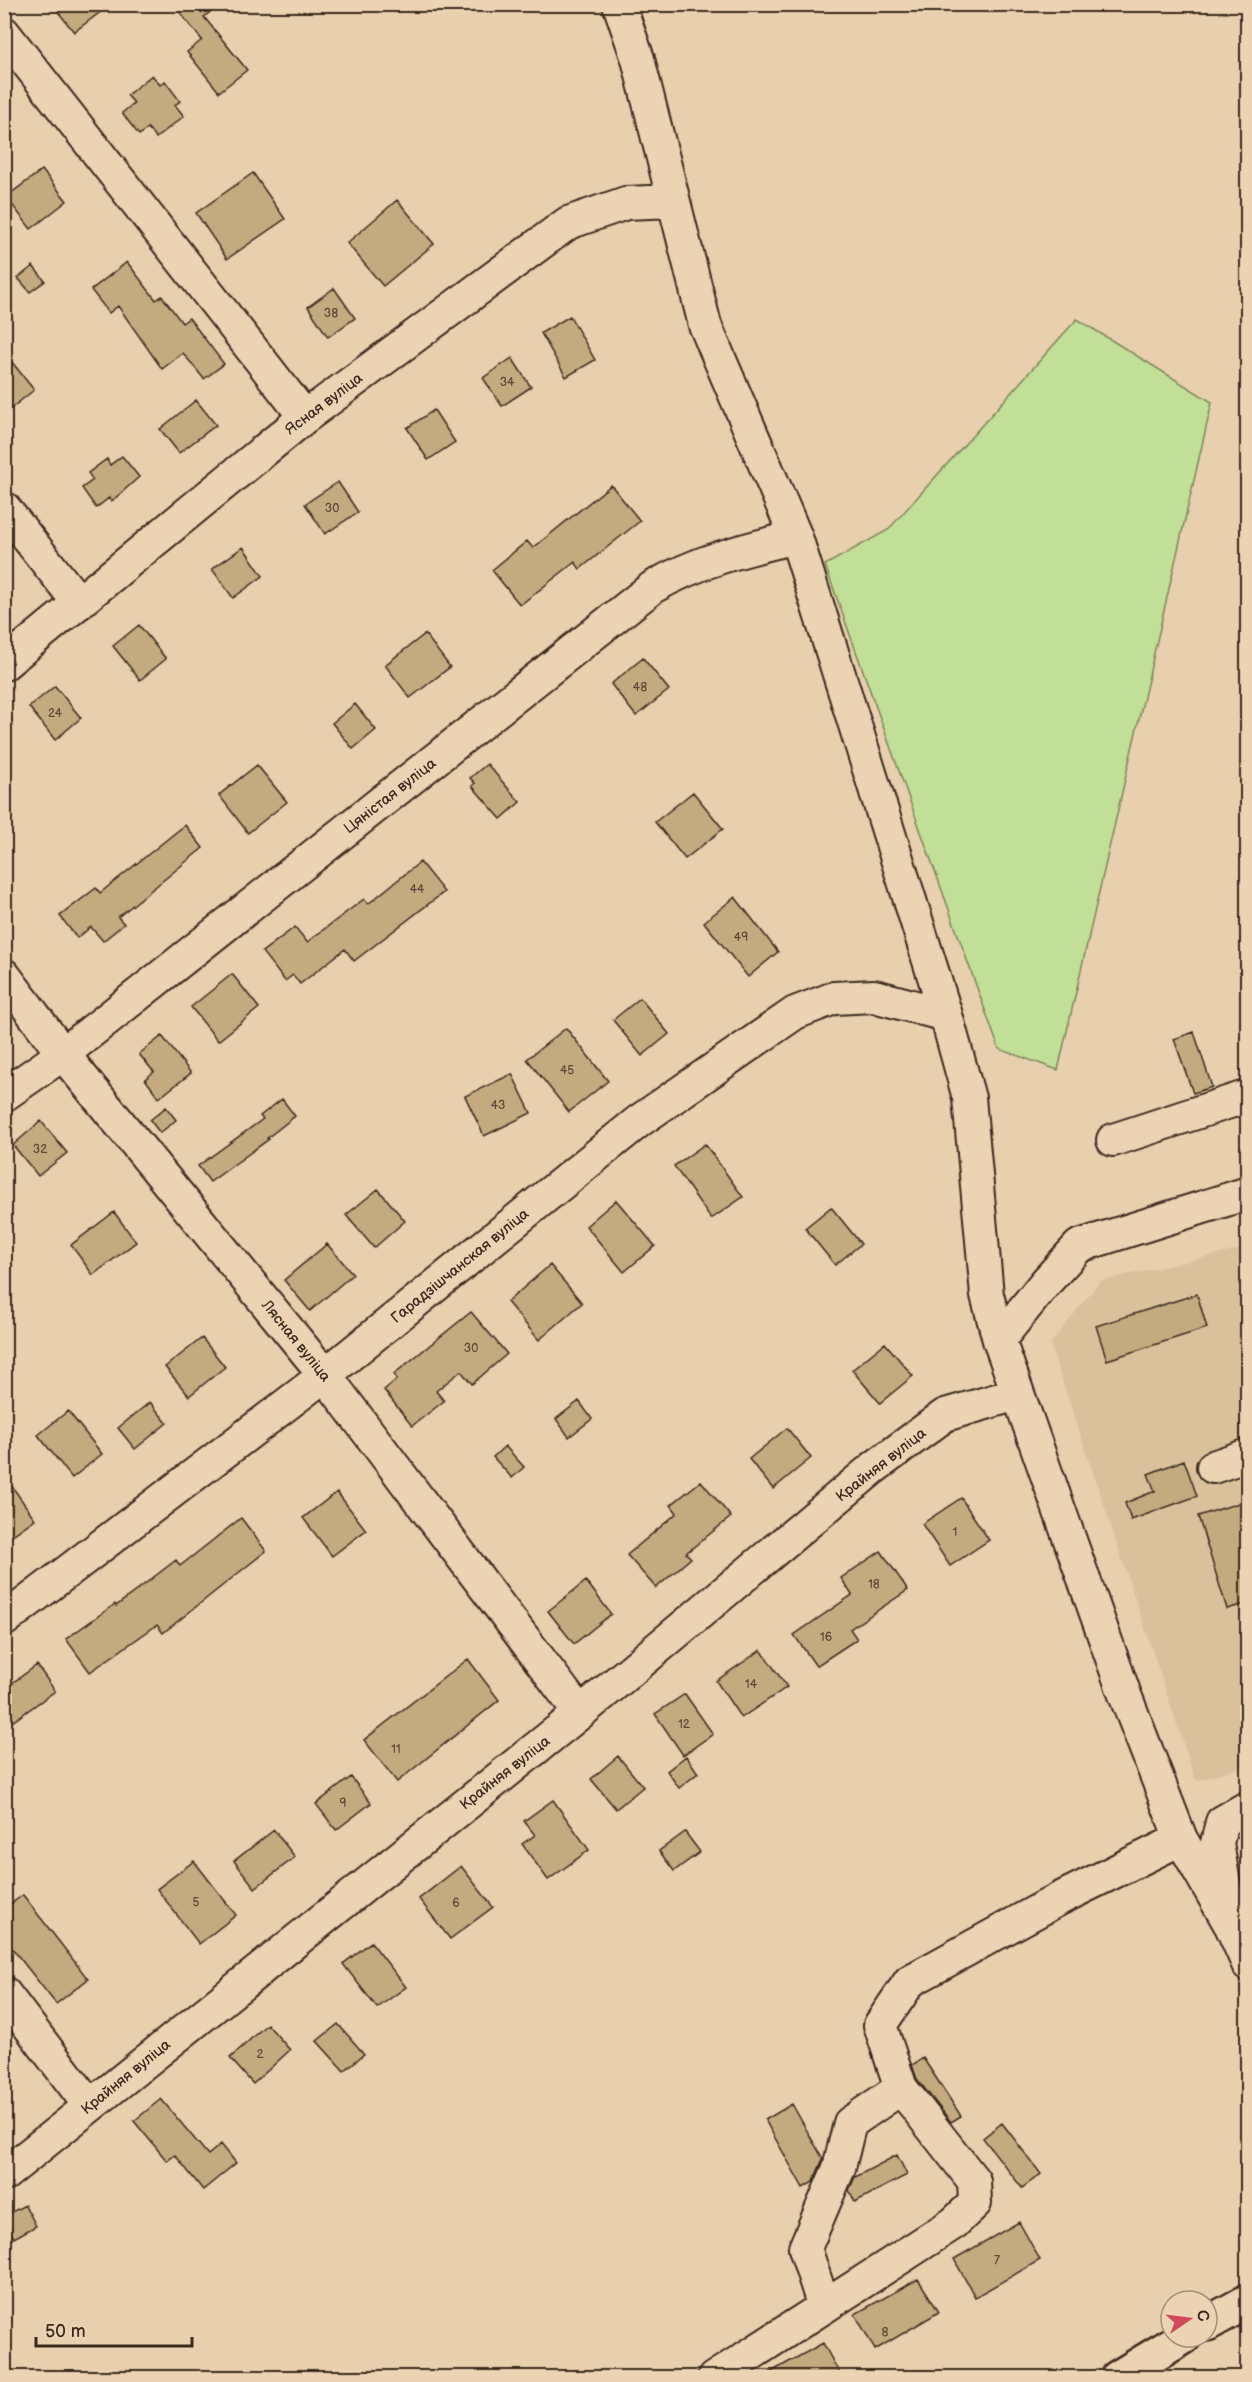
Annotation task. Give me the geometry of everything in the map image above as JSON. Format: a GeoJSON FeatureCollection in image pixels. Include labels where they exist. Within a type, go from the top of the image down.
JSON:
{"type":"FeatureCollection","features":[{"type":"Feature","properties":{"kind":"main road"},"geometry":{"type":"LineString","coordinates":[[1219,2317],[1248,2301]]}},
{"type":"Feature","properties":{"kind":"main road"},"geometry":{"type":"LineString","coordinates":[[1117,2378],[1164,2349]]}},
{"type":"Feature","properties":{"kind":"street"},"geometry":{"type":"LineString","coordinates":[[619,4],[638,59],[705,326],[796,537],[946,1015],[969,1098],[987,1295],[999,1340],[1125,1695],[1181,1839],[1231,1926],[1248,1964]]}},
{"type":"Feature","properties":{"kind":"street"},"geometry":{"type":"LineString","coordinates":[[4,33],[305,417]]}},
{"type":"Feature","properties":{"kind":"street","name":"Ясная вуліца"},"geometry":{"type":"LineString","coordinates":[[4,664],[305,417],[568,223],[626,204],[673,201]]}},
{"type":"Feature","properties":{"kind":"street"},"geometry":{"type":"LineString","coordinates":[[4,508],[78,603]]}},
{"type":"Feature","properties":{"kind":"street","name":"Цяністая вуліца"},"geometry":{"type":"LineString","coordinates":[[4,1095],[63,1054],[653,587],[681,571],[719,556],[796,537]]}},
{"type":"Feature","properties":{"kind":"street","name":"Лясная вуліца"},"geometry":{"type":"LineString","coordinates":[[4,975],[63,1054],[325,1375],[580,1713]]}},
{"type":"Feature","properties":{"kind":"street","name":"Гарадзішчанская вуліца"},"geometry":{"type":"LineString","coordinates":[[4,1620],[325,1375],[639,1121],[795,1013],[834,998],[874,996],[946,1015]]}},
{"type":"Feature","properties":{"kind":"street"},"geometry":{"type":"LineString","coordinates":[[1113,1140],[1248,1096]]}},
{"type":"Feature","properties":{"kind":"street"},"geometry":{"type":"LineString","coordinates":[[999,1340],[1045,1283],[1079,1246],[1248,1194]]}},
{"type":"Feature","properties":{"kind":"street","name":"Крайняя вуліца"},"geometry":{"type":"LineString","coordinates":[[4,2175],[580,1713],[872,1469],[945,1415],[1017,1394]]}},
{"type":"Feature","properties":{"kind":"street"},"geometry":{"type":"LineString","coordinates":[[1214,1467],[1248,1455]]}},
{"type":"Feature","properties":{"kind":"street"},"geometry":{"type":"LineString","coordinates":[[1231,1926],[1217,1843],[1222,1822],[1248,1807]]}},
{"type":"Feature","properties":{"kind":"street"},"geometry":{"type":"LineString","coordinates":[[714,2378],[954,2223],[975,2203],[974,2181],[901,2088],[880,2025],[910,1982],[1061,1898],[1181,1839]]}},
{"type":"Feature","properties":{"kind":"street"},"geometry":{"type":"LineString","coordinates":[[4,1993],[90,2106]]}},
{"type":"Feature","properties":{"kind":"street"},"geometry":{"type":"LineString","coordinates":[[824,2307],[805,2248],[839,2168],[850,2123],[901,2088]]}},
{"type":"Feature","properties":{"kind":"shaded area"},"geometry":{"type":"Polygon","coordinates":[[[1247,1248],[1247,1765],[1196,1781],[1050,1344],[1100,1281],[1247,1248]]]}},
{"type":"Feature","properties":{"kind":"green space"},"geometry":{"type":"Polygon","coordinates":[[[1077,319],[1212,402],[1058,1070],[999,1049],[825,565],[888,530],[1077,319]]]}},
{"type":"Feature","properties":{"kind":"building"},"geometry":{"type":"Polygon","coordinates":[[[52,4],[111,4],[74,32],[52,4]]]}},
{"type":"Feature","properties":{"kind":"building"},"geometry":{"type":"Polygon","coordinates":[[[173,4],[220,4],[204,17],[247,70],[219,92],[187,52],[202,40],[173,4]]]}},
{"type":"Feature","properties":{"kind":"building"},"geometry":{"type":"Polygon","coordinates":[[[152,75],[160,85],[165,81],[180,101],[175,105],[184,116],[156,138],[148,128],[139,135],[122,113],[134,103],[127,95],[152,75]]]}},
{"type":"Feature","properties":{"kind":"building"},"geometry":{"type":"Polygon","coordinates":[[[42,170],[67,201],[31,229],[6,197],[42,170]]]}},
{"type":"Feature","properties":{"kind":"building"},"geometry":{"type":"Polygon","coordinates":[[[253,173],[285,219],[227,259],[196,213],[253,173]]]}},
{"type":"Feature","properties":{"kind":"building"},"geometry":{"type":"Polygon","coordinates":[[[397,200],[434,244],[383,286],[347,243],[397,200]]]}},
{"type":"Feature","properties":{"kind":"building"},"geometry":{"type":"Polygon","coordinates":[[[127,262],[156,300],[162,296],[182,323],[189,318],[224,364],[204,379],[183,353],[162,369],[118,306],[109,313],[91,290],[127,262]]]}},
{"type":"Feature","properties":{"kind":"building"},"geometry":{"type":"Polygon","coordinates":[[[33,266],[45,281],[30,292],[18,278],[33,266]]]}},
{"type":"Feature","properties":{"kind":"building"},"geometry":{"type":"Polygon","coordinates":[[[334,288],[355,318],[328,337],[308,307],[334,288]]]}},
{"type":"Feature","properties":{"kind":"building"},"geometry":{"type":"Polygon","coordinates":[[[570,316],[595,360],[566,377],[541,333],[570,316]]]}},
{"type":"Feature","properties":{"kind":"building"},"geometry":{"type":"Polygon","coordinates":[[[4,352],[34,390],[4,414],[4,352]]]}},
{"type":"Feature","properties":{"kind":"building"},"geometry":{"type":"Polygon","coordinates":[[[512,358],[531,387],[502,406],[483,378],[512,358]]]}},
{"type":"Feature","properties":{"kind":"building"},"geometry":{"type":"Polygon","coordinates":[[[196,400],[216,425],[179,453],[160,429],[196,400]]]}},
{"type":"Feature","properties":{"kind":"building"},"geometry":{"type":"Polygon","coordinates":[[[434,410],[455,442],[428,460],[407,428],[434,410]]]}},
{"type":"Feature","properties":{"kind":"building"},"geometry":{"type":"Polygon","coordinates":[[[122,456],[139,477],[111,502],[109,498],[96,508],[82,488],[93,480],[88,473],[107,459],[110,465],[122,456]]]}},
{"type":"Feature","properties":{"kind":"building"},"geometry":{"type":"Polygon","coordinates":[[[338,482],[358,512],[325,534],[305,504],[338,482]]]}},
{"type":"Feature","properties":{"kind":"building"},"geometry":{"type":"Polygon","coordinates":[[[611,485],[640,521],[580,569],[575,562],[520,605],[492,570],[527,541],[533,548],[611,485]]]}},
{"type":"Feature","properties":{"kind":"building"},"geometry":{"type":"Polygon","coordinates":[[[243,547],[263,576],[233,598],[212,569],[243,547]]]}},
{"type":"Feature","properties":{"kind":"building"},"geometry":{"type":"Polygon","coordinates":[[[139,625],[166,659],[140,680],[113,646],[139,625]]]}},
{"type":"Feature","properties":{"kind":"building"},"geometry":{"type":"Polygon","coordinates":[[[425,634],[450,667],[410,698],[385,665],[425,634]]]}},
{"type":"Feature","properties":{"kind":"building"},"geometry":{"type":"Polygon","coordinates":[[[643,658],[669,690],[636,716],[611,684],[643,658]]]}},
{"type":"Feature","properties":{"kind":"building"},"geometry":{"type":"Polygon","coordinates":[[[55,686],[81,718],[55,740],[29,707],[55,686]]]}},
{"type":"Feature","properties":{"kind":"building"},"geometry":{"type":"Polygon","coordinates":[[[355,704],[376,730],[353,749],[332,723],[355,704]]]}},
{"type":"Feature","properties":{"kind":"building"},"geometry":{"type":"Polygon","coordinates":[[[487,764],[520,802],[501,819],[472,786],[475,783],[470,778],[487,764]]]}},
{"type":"Feature","properties":{"kind":"building"},"geometry":{"type":"Polygon","coordinates":[[[257,765],[287,802],[248,833],[219,795],[257,765]]]}},
{"type":"Feature","properties":{"kind":"building"},"geometry":{"type":"Polygon","coordinates":[[[693,792],[723,829],[685,859],[655,822],[693,792]]]}},
{"type":"Feature","properties":{"kind":"building"},"geometry":{"type":"Polygon","coordinates":[[[185,825],[203,848],[118,917],[124,924],[103,941],[91,927],[77,938],[60,916],[96,888],[100,893],[185,825]]]}},
{"type":"Feature","properties":{"kind":"building"},"geometry":{"type":"Polygon","coordinates":[[[420,862],[444,892],[354,961],[345,949],[300,984],[293,975],[285,981],[262,952],[295,927],[307,942],[364,899],[368,904],[420,862]]]}},
{"type":"Feature","properties":{"kind":"building"},"geometry":{"type":"Polygon","coordinates":[[[735,897],[778,952],[748,977],[704,922],[735,897]]]}},
{"type":"Feature","properties":{"kind":"building"},"geometry":{"type":"Polygon","coordinates":[[[232,974],[259,1008],[218,1041],[191,1007],[232,974]]]}},
{"type":"Feature","properties":{"kind":"building"},"geometry":{"type":"Polygon","coordinates":[[[640,998],[669,1034],[642,1056],[613,1020],[640,998]]]}},
{"type":"Feature","properties":{"kind":"building"},"geometry":{"type":"Polygon","coordinates":[[[566,1028],[608,1081],[569,1112],[527,1059],[566,1028]]]}},
{"type":"Feature","properties":{"kind":"building"},"geometry":{"type":"Polygon","coordinates":[[[1194,1032],[1212,1087],[1193,1093],[1174,1039],[1194,1032]]]}},
{"type":"Feature","properties":{"kind":"building"},"geometry":{"type":"Polygon","coordinates":[[[162,1036],[191,1073],[159,1098],[145,1079],[154,1072],[139,1054],[162,1036]]]}},
{"type":"Feature","properties":{"kind":"building"},"geometry":{"type":"Polygon","coordinates":[[[512,1074],[531,1113],[484,1136],[465,1096],[512,1074]]]}},
{"type":"Feature","properties":{"kind":"building"},"geometry":{"type":"Polygon","coordinates":[[[282,1099],[295,1116],[267,1138],[269,1139],[210,1182],[198,1166],[263,1119],[260,1116],[282,1099]]]}},
{"type":"Feature","properties":{"kind":"building"},"geometry":{"type":"Polygon","coordinates":[[[166,1107],[176,1120],[160,1133],[150,1120],[166,1107]]]}},
{"type":"Feature","properties":{"kind":"building"},"geometry":{"type":"Polygon","coordinates":[[[41,1121],[67,1153],[38,1176],[13,1145],[41,1121]]]}},
{"type":"Feature","properties":{"kind":"building"},"geometry":{"type":"Polygon","coordinates":[[[705,1144],[743,1197],[711,1219],[674,1166],[705,1144]]]}},
{"type":"Feature","properties":{"kind":"building"},"geometry":{"type":"Polygon","coordinates":[[[378,1189],[405,1221],[374,1248],[346,1215],[378,1189]]]}},
{"type":"Feature","properties":{"kind":"building"},"geometry":{"type":"Polygon","coordinates":[[[616,1200],[655,1246],[624,1272],[586,1226],[616,1200]]]}},
{"type":"Feature","properties":{"kind":"building"},"geometry":{"type":"Polygon","coordinates":[[[831,1207],[861,1244],[835,1265],[805,1228],[831,1207]]]}},
{"type":"Feature","properties":{"kind":"building"},"geometry":{"type":"Polygon","coordinates":[[[114,1212],[136,1242],[93,1275],[71,1245],[114,1212]]]}},
{"type":"Feature","properties":{"kind":"building"},"geometry":{"type":"Polygon","coordinates":[[[327,1244],[353,1274],[310,1311],[284,1280],[327,1244]]]}},
{"type":"Feature","properties":{"kind":"building"},"geometry":{"type":"Polygon","coordinates":[[[550,1265],[582,1303],[539,1340],[507,1302],[550,1265]]]}},
{"type":"Feature","properties":{"kind":"building"},"geometry":{"type":"Polygon","coordinates":[[[1197,1294],[1207,1328],[1107,1360],[1096,1326],[1197,1294]]]}},
{"type":"Feature","properties":{"kind":"building"},"geometry":{"type":"Polygon","coordinates":[[[471,1312],[507,1354],[472,1384],[461,1371],[436,1391],[444,1401],[412,1426],[384,1390],[397,1379],[394,1374],[471,1312]]]}},
{"type":"Feature","properties":{"kind":"building"},"geometry":{"type":"Polygon","coordinates":[[[202,1338],[225,1367],[189,1396],[165,1367],[202,1338]]]}},
{"type":"Feature","properties":{"kind":"building"},"geometry":{"type":"Polygon","coordinates":[[[885,1343],[913,1376],[880,1403],[852,1370],[885,1343]]]}},
{"type":"Feature","properties":{"kind":"building"},"geometry":{"type":"Polygon","coordinates":[[[579,1401],[592,1419],[569,1437],[556,1419],[579,1401]]]}},
{"type":"Feature","properties":{"kind":"building"},"geometry":{"type":"Polygon","coordinates":[[[150,1402],[167,1423],[135,1449],[118,1428],[150,1402]]]}},
{"type":"Feature","properties":{"kind":"building"},"geometry":{"type":"Polygon","coordinates":[[[68,1411],[102,1454],[72,1478],[38,1435],[68,1411]]]}},
{"type":"Feature","properties":{"kind":"building"},"geometry":{"type":"Polygon","coordinates":[[[787,1428],[811,1458],[773,1489],[749,1459],[787,1428]]]}},
{"type":"Feature","properties":{"kind":"building"},"geometry":{"type":"Polygon","coordinates":[[[505,1446],[524,1467],[512,1478],[493,1457],[505,1446]]]}},
{"type":"Feature","properties":{"kind":"building"},"geometry":{"type":"Polygon","coordinates":[[[1184,1460],[1197,1496],[1131,1520],[1125,1503],[1155,1491],[1148,1474],[1184,1460]]]}},
{"type":"Feature","properties":{"kind":"building"},"geometry":{"type":"Polygon","coordinates":[[[4,1475],[35,1519],[4,1541],[4,1475]]]}},
{"type":"Feature","properties":{"kind":"building"},"geometry":{"type":"Polygon","coordinates":[[[701,1481],[731,1517],[686,1553],[691,1558],[656,1588],[627,1555],[677,1513],[671,1505],[701,1481]]]}},
{"type":"Feature","properties":{"kind":"building"},"geometry":{"type":"Polygon","coordinates":[[[337,1492],[366,1530],[332,1556],[303,1518],[337,1492]]]}},
{"type":"Feature","properties":{"kind":"building"},"geometry":{"type":"Polygon","coordinates":[[[961,1498],[989,1540],[950,1566],[922,1524],[961,1498]]]}},
{"type":"Feature","properties":{"kind":"building"},"geometry":{"type":"Polygon","coordinates":[[[1248,1500],[1248,1603],[1227,1609],[1198,1516],[1248,1500]]]}},
{"type":"Feature","properties":{"kind":"building"},"geometry":{"type":"Polygon","coordinates":[[[241,1518],[266,1551],[163,1633],[157,1625],[90,1672],[66,1639],[115,1604],[116,1606],[176,1560],[180,1566],[241,1518]]]}},
{"type":"Feature","properties":{"kind":"building"},"geometry":{"type":"Polygon","coordinates":[[[881,1551],[908,1590],[850,1629],[857,1639],[816,1666],[794,1635],[852,1595],[841,1578],[881,1551]]]}},
{"type":"Feature","properties":{"kind":"building"},"geometry":{"type":"Polygon","coordinates":[[[586,1581],[611,1614],[574,1644],[548,1611],[586,1581]]]}},
{"type":"Feature","properties":{"kind":"building"},"geometry":{"type":"Polygon","coordinates":[[[761,1650],[787,1687],[741,1718],[716,1681],[761,1650]]]}},
{"type":"Feature","properties":{"kind":"building"},"geometry":{"type":"Polygon","coordinates":[[[468,1659],[499,1700],[397,1782],[364,1740],[468,1659]]]}},
{"type":"Feature","properties":{"kind":"building"},"geometry":{"type":"Polygon","coordinates":[[[37,1665],[55,1691],[12,1722],[4,1712],[4,1689],[37,1665]]]}},
{"type":"Feature","properties":{"kind":"building"},"geometry":{"type":"Polygon","coordinates":[[[685,1694],[713,1734],[683,1755],[655,1714],[685,1694]]]}},
{"type":"Feature","properties":{"kind":"building"},"geometry":{"type":"Polygon","coordinates":[[[618,1756],[643,1787],[616,1809],[591,1779],[618,1756]]]}},
{"type":"Feature","properties":{"kind":"building"},"geometry":{"type":"Polygon","coordinates":[[[686,1756],[698,1773],[679,1788],[667,1771],[686,1756]]]}},
{"type":"Feature","properties":{"kind":"building"},"geometry":{"type":"Polygon","coordinates":[[[351,1777],[371,1803],[336,1830],[316,1804],[351,1777]]]}},
{"type":"Feature","properties":{"kind":"building"},"geometry":{"type":"Polygon","coordinates":[[[553,1800],[589,1850],[548,1880],[522,1844],[535,1835],[524,1821],[553,1800]]]}},
{"type":"Feature","properties":{"kind":"building"},"geometry":{"type":"Polygon","coordinates":[[[274,1830],[295,1857],[255,1888],[234,1861],[274,1830]]]}},
{"type":"Feature","properties":{"kind":"building"},"geometry":{"type":"Polygon","coordinates":[[[685,1832],[700,1852],[674,1871],[659,1851],[685,1832]]]}},
{"type":"Feature","properties":{"kind":"building"},"geometry":{"type":"Polygon","coordinates":[[[194,1861],[236,1915],[199,1944],[157,1889],[194,1861]]]}},
{"type":"Feature","properties":{"kind":"building"},"geometry":{"type":"Polygon","coordinates":[[[461,1866],[493,1907],[450,1939],[419,1899],[461,1866]]]}},
{"type":"Feature","properties":{"kind":"building"},"geometry":{"type":"Polygon","coordinates":[[[23,1895],[88,1979],[56,2004],[4,1938],[4,1909],[23,1895]]]}},
{"type":"Feature","properties":{"kind":"building"},"geometry":{"type":"Polygon","coordinates":[[[371,1942],[406,1987],[377,2008],[343,1964],[371,1942]]]}},
{"type":"Feature","properties":{"kind":"building"},"geometry":{"type":"Polygon","coordinates":[[[267,2024],[290,2050],[253,2084],[230,2058],[267,2024]]]}},
{"type":"Feature","properties":{"kind":"building"},"geometry":{"type":"Polygon","coordinates":[[[338,2024],[364,2054],[344,2071],[317,2041],[338,2024]]]}},
{"type":"Feature","properties":{"kind":"building"},"geometry":{"type":"Polygon","coordinates":[[[923,2058],[961,2116],[951,2122],[917,2079],[912,2065],[923,2058]]]}},
{"type":"Feature","properties":{"kind":"building"},"geometry":{"type":"Polygon","coordinates":[[[161,2099],[208,2155],[221,2144],[236,2163],[203,2190],[175,2155],[167,2161],[134,2121],[161,2099]]]}},
{"type":"Feature","properties":{"kind":"building"},"geometry":{"type":"Polygon","coordinates":[[[792,2104],[823,2159],[813,2182],[803,2188],[765,2120],[792,2104]]]}},
{"type":"Feature","properties":{"kind":"building"},"geometry":{"type":"Polygon","coordinates":[[[1002,2123],[1041,2174],[1022,2188],[983,2138],[1002,2123]]]}},
{"type":"Feature","properties":{"kind":"building"},"geometry":{"type":"Polygon","coordinates":[[[897,2155],[907,2175],[855,2202],[849,2190],[855,2177],[897,2155]]]}},
{"type":"Feature","properties":{"kind":"building"},"geometry":{"type":"Polygon","coordinates":[[[25,2205],[36,2226],[14,2238],[4,2216],[25,2205]]]}},
{"type":"Feature","properties":{"kind":"building"},"geometry":{"type":"Polygon","coordinates":[[[1019,2222],[1040,2260],[975,2297],[954,2259],[1019,2222]]]}},
{"type":"Feature","properties":{"kind":"building"},"geometry":{"type":"Polygon","coordinates":[[[918,2279],[939,2312],[875,2350],[855,2314],[918,2279]]]}},
{"type":"Feature","properties":{"kind":"building"},"geometry":{"type":"Polygon","coordinates":[[[823,2343],[842,2378],[760,2378],[823,2343]]]}}]}
